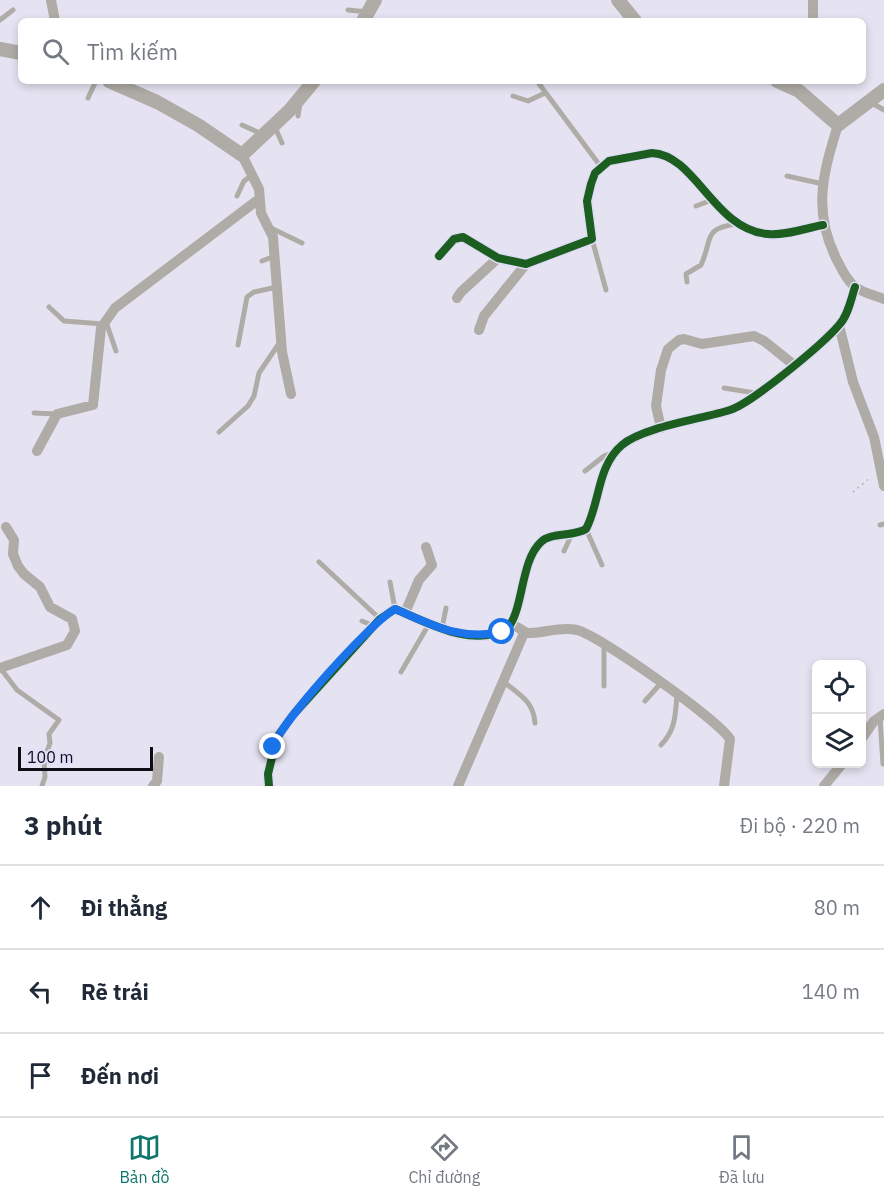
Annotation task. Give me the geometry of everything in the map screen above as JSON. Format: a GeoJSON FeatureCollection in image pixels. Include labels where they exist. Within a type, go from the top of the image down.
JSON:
{"type":"FeatureCollection","features":[{"type":"Feature","properties":{"kind":"street"},"geometry":{"type":"LineString","coordinates":[[51,0],[54,18]]}},
{"type":"Feature","properties":{"kind":"street"},"geometry":{"type":"LineString","coordinates":[[618,0],[633,18]]}},
{"type":"Feature","properties":{"kind":"street"},"geometry":{"type":"LineString","coordinates":[[813,0],[813,18]]}},
{"type":"Feature","properties":{"kind":"street"},"geometry":{"type":"LineString","coordinates":[[0,49],[18,52]]}},
{"type":"Feature","properties":{"kind":"street"},"geometry":{"type":"LineString","coordinates":[[116,84],[188,119],[242,156],[259,189],[261,213],[273,237],[282,352],[291,394]]}},
{"type":"Feature","properties":{"kind":"street"},"geometry":{"type":"LineString","coordinates":[[242,156],[311,84]]}},
{"type":"Feature","properties":{"kind":"street"},"geometry":{"type":"LineString","coordinates":[[796,84],[838,125]]}},
{"type":"Feature","properties":{"kind":"street"},"geometry":{"type":"LineString","coordinates":[[884,90],[838,125],[826,162],[823,184],[823,225],[831,249],[848,280],[855,287],[884,298]]}},
{"type":"Feature","properties":{"kind":"street"},"geometry":{"type":"LineString","coordinates":[[479,330],[484,316],[526,264],[592,239],[588,193],[595,173],[609,161],[659,153],[673,159],[712,200],[739,224],[758,232],[771,235],[823,225]]}},
{"type":"Feature","properties":{"kind":"street"},"geometry":{"type":"LineString","coordinates":[[37,451],[57,414],[93,405],[98,342],[104,322],[121,302],[259,200]]}},
{"type":"Feature","properties":{"kind":"street"},"geometry":{"type":"LineString","coordinates":[[439,256],[454,239],[463,237],[498,258],[526,264]]}},
{"type":"Feature","properties":{"kind":"street"},"geometry":{"type":"LineString","coordinates":[[457,298],[498,258]]}},
{"type":"Feature","properties":{"kind":"street"},"geometry":{"type":"LineString","coordinates":[[400,611],[429,624],[461,634],[479,636],[502,632],[512,624],[521,587],[538,544],[546,538],[572,534],[586,529],[605,469],[615,452],[629,440],[661,428],[734,409],[757,394],[839,326],[855,287]]}},
{"type":"Feature","properties":{"kind":"street"},"geometry":{"type":"LineString","coordinates":[[839,326],[853,382],[874,437],[884,486]]}},
{"type":"Feature","properties":{"kind":"street"},"geometry":{"type":"LineString","coordinates":[[661,428],[656,406],[660,370],[668,349],[679,340],[684,339],[702,344],[754,336],[764,340],[794,365]]}},
{"type":"Feature","properties":{"kind":"street"},"geometry":{"type":"LineString","coordinates":[[0,668],[67,645],[75,631],[72,619],[50,607],[40,587],[18,566],[13,554],[14,540],[6,527]]}},
{"type":"Feature","properties":{"kind":"street"},"geometry":{"type":"LineString","coordinates":[[269,786],[268,774],[277,737],[300,707],[377,623],[400,611],[419,580],[432,565],[426,547]]}},
{"type":"Feature","properties":{"kind":"street"},"geometry":{"type":"LineString","coordinates":[[512,624],[524,633],[573,629],[604,644],[677,694],[730,739],[724,786]]}},
{"type":"Feature","properties":{"kind":"street"},"geometry":{"type":"LineString","coordinates":[[458,786],[524,633]]}},
{"type":"Feature","properties":{"kind":"street"},"geometry":{"type":"LineString","coordinates":[[866,733],[882,716]]}},
{"type":"Feature","properties":{"kind":"street"},"geometry":{"type":"LineString","coordinates":[[153,786],[157,781],[159,757]]}},
{"type":"Feature","properties":{"kind":"street"},"geometry":{"type":"LineString","coordinates":[[824,786],[839,768]]}},
{"type":"Feature","properties":{"kind":"lane"},"geometry":{"type":"LineString","coordinates":[[0,21],[13,10]]}},
{"type":"Feature","properties":{"kind":"lane"},"geometry":{"type":"LineString","coordinates":[[348,10],[368,11]]}},
{"type":"Feature","properties":{"kind":"lane"},"geometry":{"type":"LineString","coordinates":[[88,98],[95,84]]}},
{"type":"Feature","properties":{"kind":"lane"},"geometry":{"type":"LineString","coordinates":[[539,84],[601,167]]}},
{"type":"Feature","properties":{"kind":"lane"},"geometry":{"type":"LineString","coordinates":[[513,96],[528,101],[545,93]]}},
{"type":"Feature","properties":{"kind":"lane"},"geometry":{"type":"LineString","coordinates":[[298,100],[300,105],[298,116]]}},
{"type":"Feature","properties":{"kind":"lane"},"geometry":{"type":"LineString","coordinates":[[870,101],[884,110]]}},
{"type":"Feature","properties":{"kind":"lane"},"geometry":{"type":"LineString","coordinates":[[242,125],[263,135]]}},
{"type":"Feature","properties":{"kind":"lane"},"geometry":{"type":"LineString","coordinates":[[274,125],[282,143]]}},
{"type":"Feature","properties":{"kind":"lane"},"geometry":{"type":"LineString","coordinates":[[237,196],[244,181],[252,175]]}},
{"type":"Feature","properties":{"kind":"lane"},"geometry":{"type":"LineString","coordinates":[[787,176],[823,184]]}},
{"type":"Feature","properties":{"kind":"lane"},"geometry":{"type":"LineString","coordinates":[[696,206],[712,200]]}},
{"type":"Feature","properties":{"kind":"lane"},"geometry":{"type":"LineString","coordinates":[[687,282],[686,274],[701,265],[709,238],[715,230],[721,226],[739,224]]}},
{"type":"Feature","properties":{"kind":"lane"},"geometry":{"type":"LineString","coordinates":[[270,228],[302,243]]}},
{"type":"Feature","properties":{"kind":"lane"},"geometry":{"type":"LineString","coordinates":[[592,239],[606,290]]}},
{"type":"Feature","properties":{"kind":"lane"},"geometry":{"type":"LineString","coordinates":[[262,261],[275,256]]}},
{"type":"Feature","properties":{"kind":"lane"},"geometry":{"type":"LineString","coordinates":[[238,345],[247,297],[254,292],[278,286]]}},
{"type":"Feature","properties":{"kind":"lane"},"geometry":{"type":"LineString","coordinates":[[49,307],[64,321],[104,322],[116,351]]}},
{"type":"Feature","properties":{"kind":"lane"},"geometry":{"type":"LineString","coordinates":[[219,432],[248,406],[254,396],[263,364],[282,339]]}},
{"type":"Feature","properties":{"kind":"lane"},"geometry":{"type":"LineString","coordinates":[[724,388],[757,394]]}},
{"type":"Feature","properties":{"kind":"lane"},"geometry":{"type":"LineString","coordinates":[[34,413],[57,414]]}},
{"type":"Feature","properties":{"kind":"lane"},"geometry":{"type":"LineString","coordinates":[[585,471],[604,456],[615,452]]}},
{"type":"Feature","properties":{"kind":"lane"},"geometry":{"type":"LineString","coordinates":[[586,529],[602,565]]}},
{"type":"Feature","properties":{"kind":"lane"},"geometry":{"type":"LineString","coordinates":[[564,551],[572,534]]}},
{"type":"Feature","properties":{"kind":"lane"},"geometry":{"type":"LineString","coordinates":[[319,561],[377,623]]}},
{"type":"Feature","properties":{"kind":"lane"},"geometry":{"type":"LineString","coordinates":[[390,582],[400,611]]}},
{"type":"Feature","properties":{"kind":"lane"},"geometry":{"type":"LineString","coordinates":[[442,628],[446,608]]}},
{"type":"Feature","properties":{"kind":"lane"},"geometry":{"type":"LineString","coordinates":[[362,621],[377,623]]}},
{"type":"Feature","properties":{"kind":"lane"},"geometry":{"type":"LineString","coordinates":[[401,672],[429,624]]}},
{"type":"Feature","properties":{"kind":"lane"},"geometry":{"type":"LineString","coordinates":[[604,644],[604,686]]}},
{"type":"Feature","properties":{"kind":"lane"},"geometry":{"type":"LineString","coordinates":[[0,668],[17,690],[59,720],[49,734],[50,743],[44,760],[45,777],[42,786]]}},
{"type":"Feature","properties":{"kind":"lane"},"geometry":{"type":"LineString","coordinates":[[503,681],[530,704],[534,712],[535,723]]}},
{"type":"Feature","properties":{"kind":"lane"},"geometry":{"type":"LineString","coordinates":[[645,701],[661,684]]}},
{"type":"Feature","properties":{"kind":"lane"},"geometry":{"type":"LineString","coordinates":[[661,745],[669,737],[673,727],[677,694]]}},
{"type":"Feature","properties":{"kind":"lane"},"geometry":{"type":"LineString","coordinates":[[882,716],[883,764]]}},
{"type":"Feature","properties":{"kind":"path"},"geometry":{"type":"LineString","coordinates":[[853,492],[880,469]]}},
{"type":"Feature","properties":{"kind":"cycle path"},"geometry":{"type":"LineString","coordinates":[[439,256],[454,239],[463,237],[498,258],[526,264],[592,239],[587,201],[595,173],[609,161],[652,153],[667,157],[681,166],[733,220],[749,229],[775,234],[823,225]]}},
{"type":"Feature","properties":{"kind":"cycle path"},"geometry":{"type":"LineString","coordinates":[[269,786],[268,774],[277,737],[293,715],[380,619],[395,609],[465,635],[479,636],[507,629],[517,610],[525,573],[534,550],[545,539],[586,529],[591,519],[603,474],[608,463],[622,445],[658,428],[730,410],[754,396],[831,334],[847,312],[855,287]]}},
{"type":"Feature","properties":{"kind":"route"},"geometry":{"type":"LineString","coordinates":[[273,747],[277,737],[293,715],[345,656],[380,620],[395,609],[429,624],[461,634],[479,636],[502,632]]}}]}
